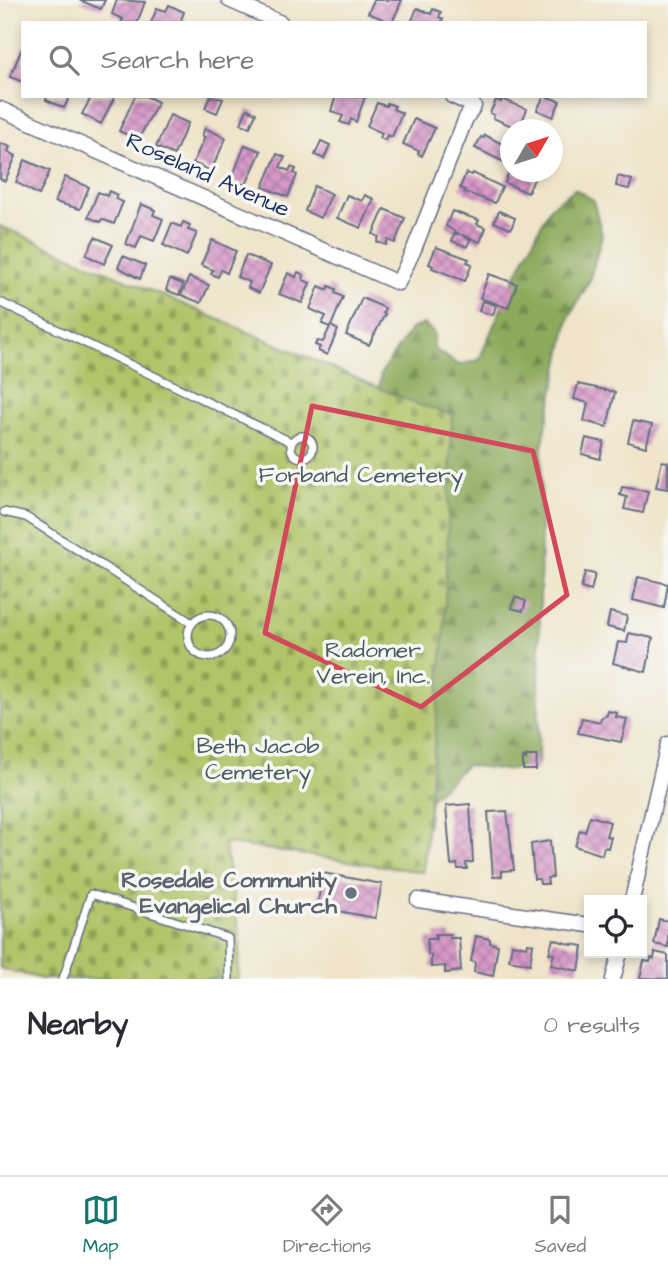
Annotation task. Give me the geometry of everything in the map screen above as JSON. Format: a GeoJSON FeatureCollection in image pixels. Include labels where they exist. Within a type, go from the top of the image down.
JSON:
{"type":"FeatureCollection","features":[{"type":"Feature","properties":{"kind":"street"},"geometry":{"type":"LineString","coordinates":[[229,0],[276,21]]}},
{"type":"Feature","properties":{"kind":"street","name":"Roseland Avenue"},"geometry":{"type":"LineString","coordinates":[[0,109],[398,283],[466,118],[474,106],[456,98]]}},
{"type":"Feature","properties":{"kind":"street"},"geometry":{"type":"LineString","coordinates":[[633,895],[668,744]]}},
{"type":"Feature","properties":{"kind":"street"},"geometry":{"type":"LineString","coordinates":[[418,900],[584,924]]}},
{"type":"Feature","properties":{"kind":"street"},"geometry":{"type":"LineString","coordinates":[[613,979],[619,958]]}},
{"type":"Feature","properties":{"kind":"lane"},"geometry":{"type":"LineString","coordinates":[[0,302],[291,442]]}},
{"type":"Feature","properties":{"kind":"lane"},"geometry":{"type":"LineString","coordinates":[[4,512],[18,513],[26,517],[192,623]]}},
{"type":"Feature","properties":{"kind":"lane"},"geometry":{"type":"LineString","coordinates":[[203,615],[219,617],[230,632],[226,649],[217,656],[197,654],[190,646],[188,632],[192,623],[203,615]]}},
{"type":"Feature","properties":{"kind":"lane"},"geometry":{"type":"LineString","coordinates":[[63,979],[91,894],[228,938],[229,979]]}},
{"type":"Feature","properties":{"kind":"highlighted area"},"geometry":{"type":"Polygon","coordinates":[[[312,406],[533,451],[567,595],[421,707],[265,633],[312,406]]]}},
{"type":"Feature","properties":{"kind":"green space"},"geometry":{"type":"Polygon","coordinates":[[[575,189],[593,200],[602,235],[589,282],[569,317],[542,447],[538,764],[506,770],[466,765],[430,799],[423,872],[374,429],[381,373],[411,329],[424,324],[434,333],[434,349],[459,365],[479,360],[510,288],[550,207],[575,189]]]}},
{"type":"Feature","properties":{"kind":"green space"},"geometry":{"type":"Polygon","coordinates":[[[0,226],[419,405],[452,414],[444,633],[423,872],[224,843],[240,939],[238,979],[42,979],[0,968],[0,226]]]}},
{"type":"Feature","properties":{"kind":"building"},"geometry":{"type":"Polygon","coordinates":[[[79,0],[105,0],[101,9],[79,0]]]}},
{"type":"Feature","properties":{"kind":"building"},"geometry":{"type":"Polygon","coordinates":[[[117,0],[145,2],[138,21],[122,21],[123,19],[112,14],[117,0]]]}},
{"type":"Feature","properties":{"kind":"building"},"geometry":{"type":"Polygon","coordinates":[[[374,0],[402,0],[393,21],[368,13],[374,0]]]}},
{"type":"Feature","properties":{"kind":"building"},"geometry":{"type":"Polygon","coordinates":[[[169,5],[184,12],[181,21],[152,21],[157,8],[166,11],[169,5]]]}},
{"type":"Feature","properties":{"kind":"building"},"geometry":{"type":"Polygon","coordinates":[[[417,8],[431,14],[433,9],[441,12],[439,17],[443,19],[442,21],[412,21],[417,8]]]}},
{"type":"Feature","properties":{"kind":"building"},"geometry":{"type":"Polygon","coordinates":[[[21,51],[21,81],[10,77],[21,51]]]}},
{"type":"Feature","properties":{"kind":"building"},"geometry":{"type":"Polygon","coordinates":[[[46,98],[69,98],[64,108],[46,98]]]}},
{"type":"Feature","properties":{"kind":"building"},"geometry":{"type":"Polygon","coordinates":[[[91,98],[114,98],[101,124],[82,114],[91,98]]]}},
{"type":"Feature","properties":{"kind":"building"},"geometry":{"type":"Polygon","coordinates":[[[134,98],[150,98],[158,102],[138,140],[119,131],[134,98]]]}},
{"type":"Feature","properties":{"kind":"building"},"geometry":{"type":"Polygon","coordinates":[[[209,98],[223,99],[217,113],[205,108],[209,98]]]}},
{"type":"Feature","properties":{"kind":"building"},"geometry":{"type":"Polygon","coordinates":[[[335,98],[365,98],[356,122],[351,119],[349,125],[340,122],[343,116],[331,111],[335,98]]]}},
{"type":"Feature","properties":{"kind":"building"},"geometry":{"type":"Polygon","coordinates":[[[543,98],[560,101],[553,117],[537,110],[543,98]]]}},
{"type":"Feature","properties":{"kind":"building"},"geometry":{"type":"Polygon","coordinates":[[[501,99],[527,109],[523,119],[500,121],[493,118],[494,115],[490,113],[496,100],[501,102],[501,99]]]}},
{"type":"Feature","properties":{"kind":"building"},"geometry":{"type":"Polygon","coordinates":[[[377,103],[395,106],[393,109],[402,113],[392,137],[387,135],[385,140],[380,138],[382,133],[367,126],[377,103]]]}},
{"type":"Feature","properties":{"kind":"building"},"geometry":{"type":"Polygon","coordinates":[[[247,109],[256,113],[250,127],[241,124],[247,109]]]}},
{"type":"Feature","properties":{"kind":"building"},"geometry":{"type":"Polygon","coordinates":[[[170,115],[188,123],[174,155],[156,147],[170,115]]]}},
{"type":"Feature","properties":{"kind":"building"},"geometry":{"type":"Polygon","coordinates":[[[414,119],[435,128],[422,156],[418,154],[419,151],[403,144],[414,119]]]}},
{"type":"Feature","properties":{"kind":"building"},"geometry":{"type":"Polygon","coordinates":[[[205,128],[226,138],[211,171],[193,163],[205,137],[202,136],[205,128]]]}},
{"type":"Feature","properties":{"kind":"building"},"geometry":{"type":"Polygon","coordinates":[[[485,135],[500,143],[500,160],[475,148],[481,137],[484,138],[485,135]]]}},
{"type":"Feature","properties":{"kind":"building"},"geometry":{"type":"Polygon","coordinates":[[[321,141],[330,145],[324,159],[315,155],[321,141]]]}},
{"type":"Feature","properties":{"kind":"building"},"geometry":{"type":"Polygon","coordinates":[[[1,143],[10,147],[8,152],[16,156],[5,181],[0,179],[1,143]]]}},
{"type":"Feature","properties":{"kind":"building"},"geometry":{"type":"Polygon","coordinates":[[[245,145],[261,151],[246,185],[231,180],[245,145]]]}},
{"type":"Feature","properties":{"kind":"building"},"geometry":{"type":"Polygon","coordinates":[[[277,154],[285,157],[280,167],[289,171],[291,167],[296,169],[294,173],[297,175],[288,197],[263,187],[277,154]]]}},
{"type":"Feature","properties":{"kind":"building"},"geometry":{"type":"Polygon","coordinates":[[[25,160],[50,171],[39,195],[16,182],[25,160]]]}},
{"type":"Feature","properties":{"kind":"building"},"geometry":{"type":"Polygon","coordinates":[[[466,173],[473,173],[502,187],[495,203],[464,192],[465,190],[460,188],[466,173]]]}},
{"type":"Feature","properties":{"kind":"building"},"geometry":{"type":"Polygon","coordinates":[[[618,176],[632,180],[629,189],[616,186],[618,176]]]}},
{"type":"Feature","properties":{"kind":"building"},"geometry":{"type":"Polygon","coordinates":[[[65,177],[89,187],[80,209],[55,202],[65,177]]]}},
{"type":"Feature","properties":{"kind":"building"},"geometry":{"type":"Polygon","coordinates":[[[505,182],[533,182],[528,193],[505,182]]]}},
{"type":"Feature","properties":{"kind":"building"},"geometry":{"type":"Polygon","coordinates":[[[314,186],[332,194],[320,218],[305,211],[314,186]]]}},
{"type":"Feature","properties":{"kind":"building"},"geometry":{"type":"Polygon","coordinates":[[[109,191],[117,195],[115,199],[123,202],[114,224],[88,217],[98,192],[107,196],[109,191]]]}},
{"type":"Feature","properties":{"kind":"building"},"geometry":{"type":"Polygon","coordinates":[[[347,195],[362,201],[365,195],[374,199],[361,228],[337,218],[347,195]]]}},
{"type":"Feature","properties":{"kind":"building"},"geometry":{"type":"Polygon","coordinates":[[[141,204],[155,210],[153,215],[163,219],[154,241],[141,236],[136,248],[126,244],[141,204]]]}},
{"type":"Feature","properties":{"kind":"building"},"geometry":{"type":"Polygon","coordinates":[[[384,209],[405,218],[395,243],[388,240],[386,245],[377,242],[379,237],[373,234],[384,209]]]}},
{"type":"Feature","properties":{"kind":"building"},"geometry":{"type":"Polygon","coordinates":[[[452,211],[479,220],[477,224],[486,228],[480,242],[462,235],[470,240],[467,247],[452,241],[454,234],[459,234],[446,226],[452,211]]]}},
{"type":"Feature","properties":{"kind":"building"},"geometry":{"type":"Polygon","coordinates":[[[499,211],[515,218],[511,229],[494,222],[499,211]]]}},
{"type":"Feature","properties":{"kind":"building"},"geometry":{"type":"Polygon","coordinates":[[[183,222],[190,225],[188,230],[197,233],[187,256],[163,245],[172,223],[181,227],[183,222]]]}},
{"type":"Feature","properties":{"kind":"building"},"geometry":{"type":"Polygon","coordinates":[[[95,237],[113,245],[104,264],[86,255],[95,237]]]}},
{"type":"Feature","properties":{"kind":"building"},"geometry":{"type":"Polygon","coordinates":[[[212,240],[236,251],[227,273],[221,270],[218,277],[211,274],[213,270],[201,265],[212,240]]]}},
{"type":"Feature","properties":{"kind":"building"},"geometry":{"type":"Polygon","coordinates":[[[436,247],[469,259],[467,262],[472,264],[465,281],[432,268],[429,264],[436,247]]]}},
{"type":"Feature","properties":{"kind":"building"},"geometry":{"type":"Polygon","coordinates":[[[246,255],[271,265],[259,293],[248,288],[250,282],[237,277],[246,255]]]}},
{"type":"Feature","properties":{"kind":"building"},"geometry":{"type":"Polygon","coordinates":[[[123,256],[145,265],[140,279],[118,267],[123,256]]]}},
{"type":"Feature","properties":{"kind":"building"},"geometry":{"type":"Polygon","coordinates":[[[298,272],[304,275],[303,280],[310,283],[302,303],[279,294],[288,273],[296,277],[298,272]]]}},
{"type":"Feature","properties":{"kind":"building"},"geometry":{"type":"Polygon","coordinates":[[[489,274],[517,284],[508,308],[480,298],[489,274]]]}},
{"type":"Feature","properties":{"kind":"building"},"geometry":{"type":"Polygon","coordinates":[[[189,277],[209,285],[201,303],[181,295],[189,277]]]}},
{"type":"Feature","properties":{"kind":"building"},"geometry":{"type":"Polygon","coordinates":[[[170,279],[183,284],[179,295],[166,290],[170,279]]]}},
{"type":"Feature","properties":{"kind":"building"},"geometry":{"type":"Polygon","coordinates":[[[319,286],[328,290],[329,286],[336,289],[335,293],[343,297],[331,326],[338,330],[327,355],[318,351],[320,347],[315,345],[317,341],[323,342],[330,327],[322,324],[326,316],[310,309],[319,286]]]}},
{"type":"Feature","properties":{"kind":"building"},"geometry":{"type":"Polygon","coordinates":[[[362,298],[385,308],[385,314],[369,345],[346,335],[362,298]]]}},
{"type":"Feature","properties":{"kind":"building"},"geometry":{"type":"Polygon","coordinates":[[[482,301],[496,305],[493,315],[479,311],[482,301]]]}},
{"type":"Feature","properties":{"kind":"building"},"geometry":{"type":"Polygon","coordinates":[[[578,384],[615,392],[607,427],[584,421],[588,403],[574,399],[578,384]]]}},
{"type":"Feature","properties":{"kind":"building"},"geometry":{"type":"Polygon","coordinates":[[[633,421],[652,425],[646,447],[628,442],[633,421]]]}},
{"type":"Feature","properties":{"kind":"building"},"geometry":{"type":"Polygon","coordinates":[[[586,438],[604,442],[600,459],[582,454],[586,438]]]}},
{"type":"Feature","properties":{"kind":"building"},"geometry":{"type":"Polygon","coordinates":[[[662,461],[668,462],[668,489],[656,487],[662,461]]]}},
{"type":"Feature","properties":{"kind":"building"},"geometry":{"type":"Polygon","coordinates":[[[622,487],[648,491],[643,513],[624,509],[627,497],[620,495],[622,487]]]}},
{"type":"Feature","properties":{"kind":"building"},"geometry":{"type":"Polygon","coordinates":[[[585,572],[595,574],[591,591],[581,588],[585,572]]]}},
{"type":"Feature","properties":{"kind":"building"},"geometry":{"type":"Polygon","coordinates":[[[638,577],[668,584],[664,608],[633,600],[638,577]]]}},
{"type":"Feature","properties":{"kind":"building"},"geometry":{"type":"Polygon","coordinates":[[[515,597],[526,601],[523,611],[511,608],[515,597]]]}},
{"type":"Feature","properties":{"kind":"building"},"geometry":{"type":"Polygon","coordinates":[[[610,612],[627,616],[624,631],[607,627],[610,612]]]}},
{"type":"Feature","properties":{"kind":"building"},"geometry":{"type":"Polygon","coordinates":[[[629,633],[653,638],[646,672],[613,663],[618,642],[627,643],[629,633]]]}},
{"type":"Feature","properties":{"kind":"building"},"geometry":{"type":"Polygon","coordinates":[[[608,711],[617,713],[616,717],[627,719],[621,742],[578,733],[582,718],[600,722],[608,711]]]}},
{"type":"Feature","properties":{"kind":"building"},"geometry":{"type":"Polygon","coordinates":[[[526,756],[537,756],[536,770],[523,770],[523,758],[526,759],[526,756]]]}},
{"type":"Feature","properties":{"kind":"building"},"geometry":{"type":"Polygon","coordinates":[[[470,804],[473,862],[466,863],[467,869],[458,869],[457,864],[451,865],[446,806],[470,804]]]}},
{"type":"Feature","properties":{"kind":"building"},"geometry":{"type":"Polygon","coordinates":[[[507,811],[514,870],[502,871],[502,876],[493,877],[488,812],[507,811]]]}},
{"type":"Feature","properties":{"kind":"building"},"geometry":{"type":"Polygon","coordinates":[[[590,816],[610,822],[606,836],[611,837],[608,848],[604,847],[602,855],[575,846],[580,830],[585,832],[590,816]]]}},
{"type":"Feature","properties":{"kind":"building"},"geometry":{"type":"Polygon","coordinates":[[[550,841],[553,877],[547,878],[548,884],[540,884],[539,879],[534,879],[531,844],[550,841]]]}},
{"type":"Feature","properties":{"kind":"building"},"geometry":{"type":"Polygon","coordinates":[[[323,873],[382,884],[375,918],[317,907],[323,873]]]}},
{"type":"Feature","properties":{"kind":"building"},"geometry":{"type":"Polygon","coordinates":[[[659,919],[668,921],[668,947],[654,944],[659,919]]]}},
{"type":"Feature","properties":{"kind":"building"},"geometry":{"type":"Polygon","coordinates":[[[435,934],[450,934],[450,938],[459,938],[461,971],[445,973],[445,966],[431,967],[427,939],[436,939],[435,934]]]}},
{"type":"Feature","properties":{"kind":"building"},"geometry":{"type":"Polygon","coordinates":[[[476,936],[490,939],[490,943],[498,945],[493,976],[474,972],[475,962],[471,961],[476,936]]]}},
{"type":"Feature","properties":{"kind":"building"},"geometry":{"type":"Polygon","coordinates":[[[553,939],[583,946],[579,971],[551,965],[554,954],[549,953],[553,939]]]}},
{"type":"Feature","properties":{"kind":"building"},"geometry":{"type":"Polygon","coordinates":[[[528,943],[533,944],[530,964],[509,960],[512,944],[527,947],[528,943]]]}},
{"type":"Feature","properties":{"kind":"building"},"geometry":{"type":"Polygon","coordinates":[[[655,952],[668,955],[668,979],[640,978],[644,961],[650,962],[651,958],[654,959],[655,952]]]}},
{"type":"Feature","properties":{"kind":"place","name":"Rosedale Community Evangelical Church"},"geometry":{"type":"Point","coordinates":[351,893]}},
{"type":"Feature","properties":{"kind":"park label","name":"Forband Cemetery"},"geometry":{"type":"Point","coordinates":[361,475]}},
{"type":"Feature","properties":{"kind":"park label","name":"Radomer Verein, Inc."},"geometry":{"type":"Point","coordinates":[373,663]}},
{"type":"Feature","properties":{"kind":"park label","name":"Beth Jacob Cemetery"},"geometry":{"type":"Point","coordinates":[258,759]}}]}
